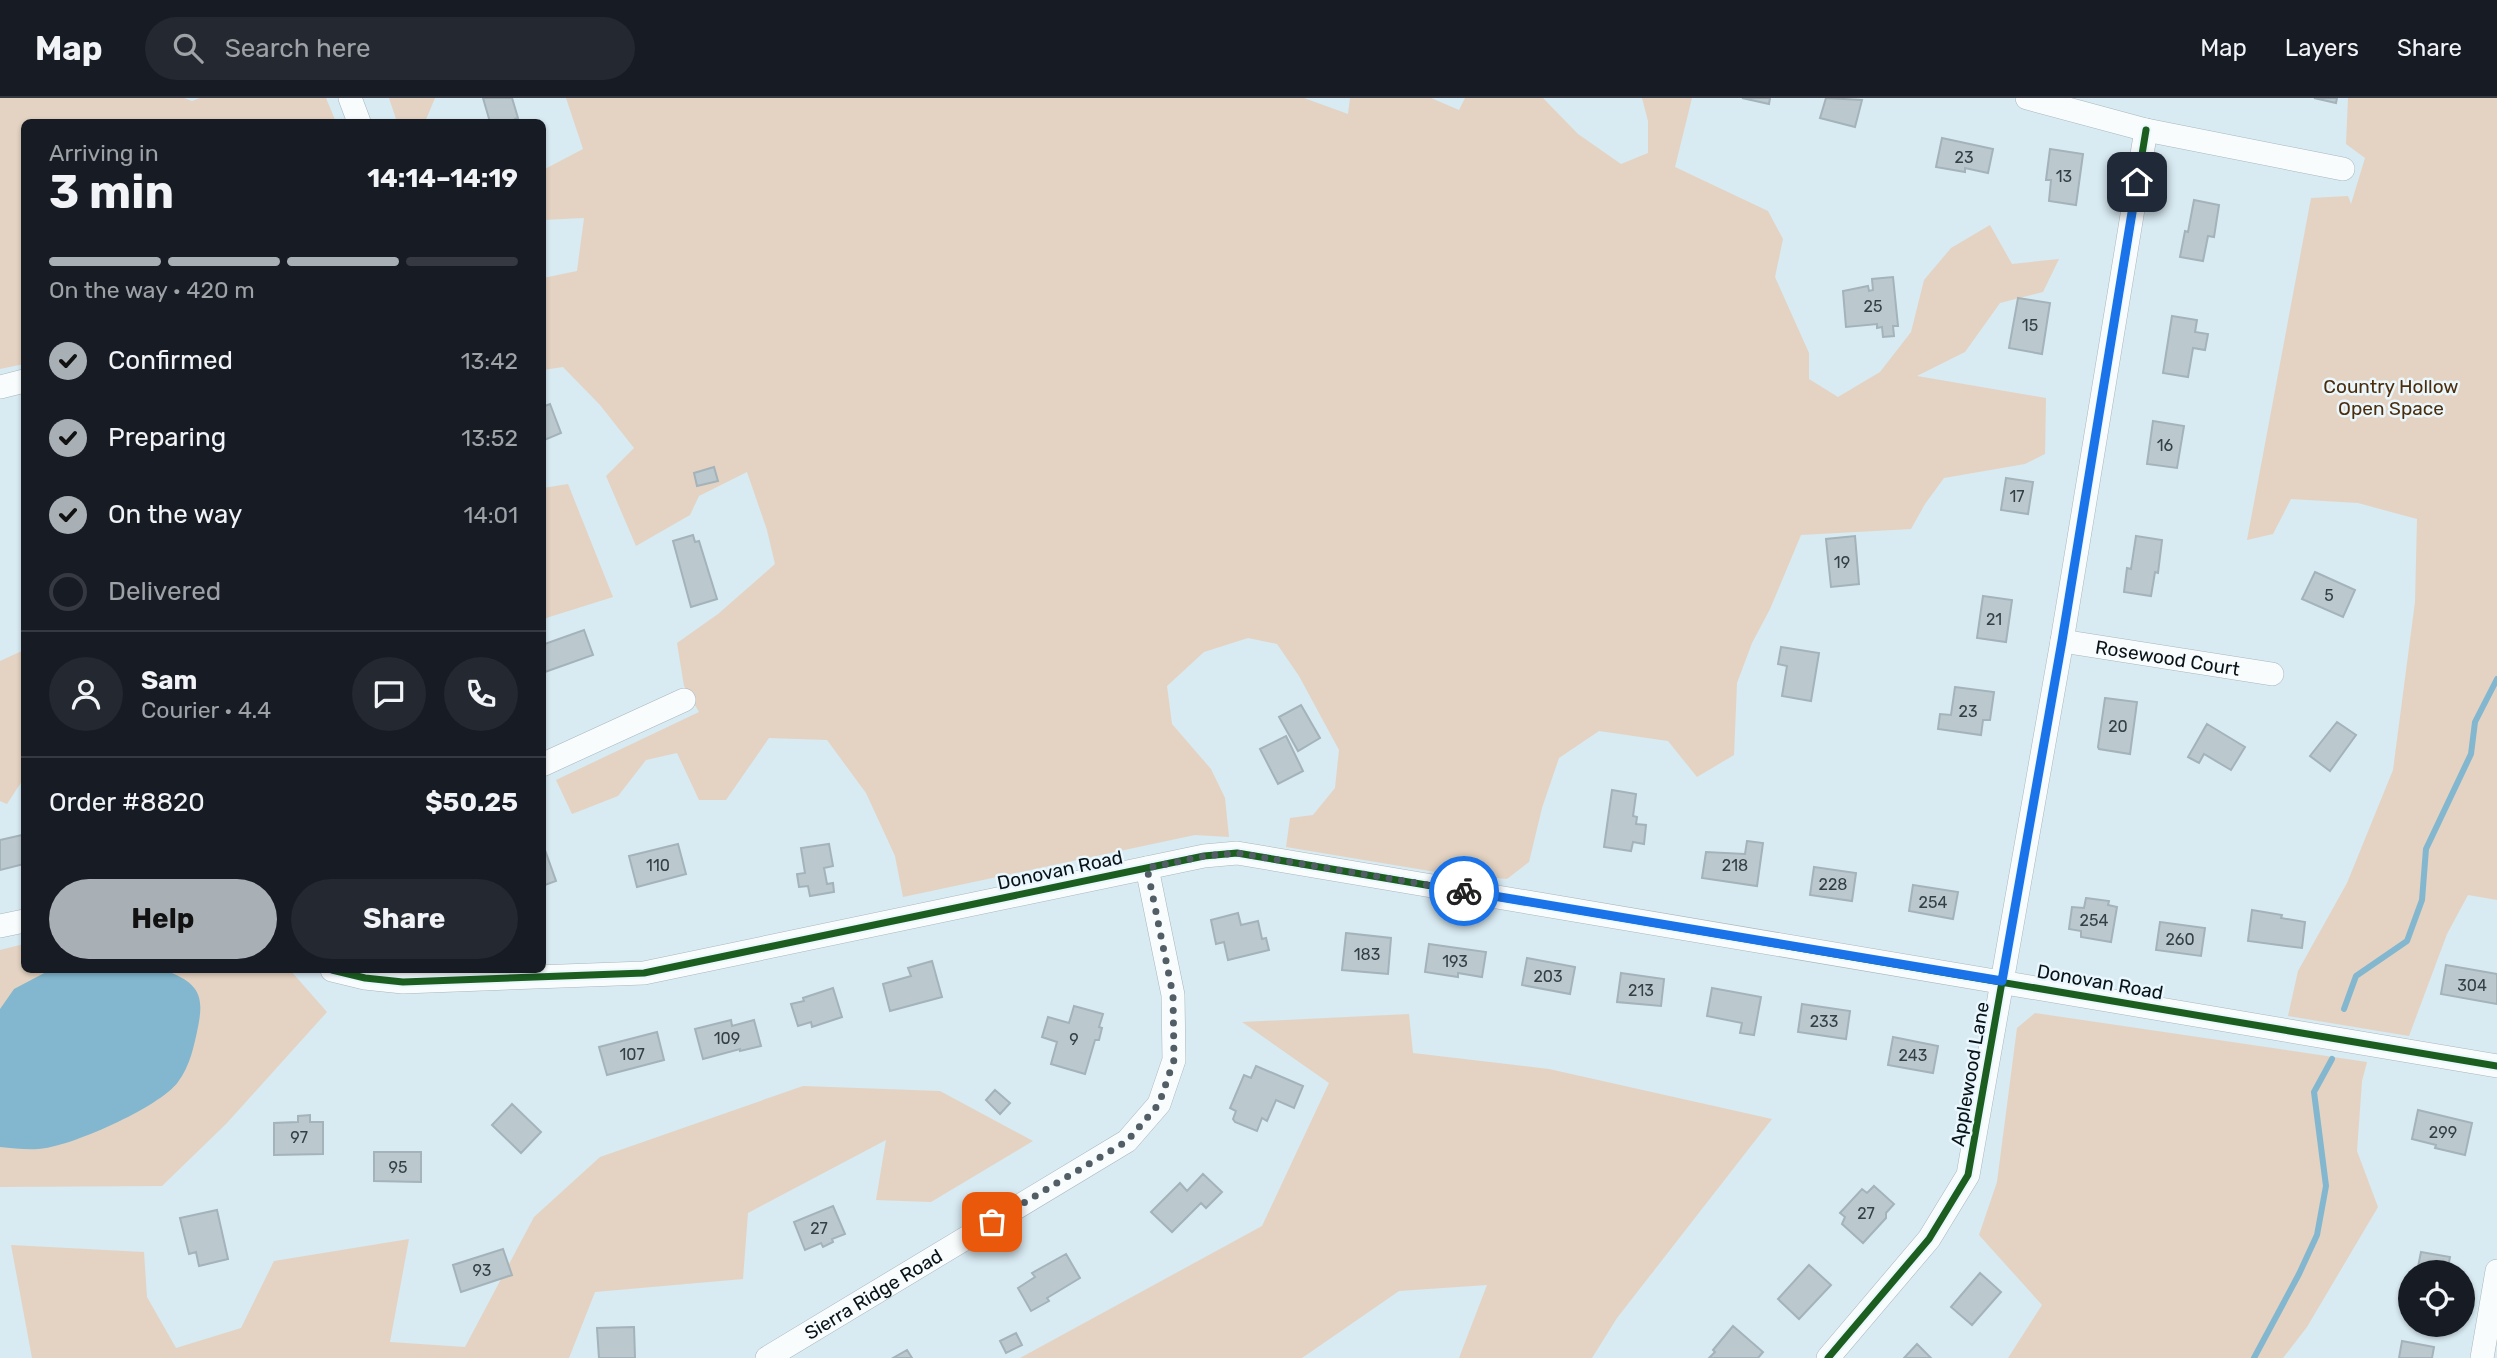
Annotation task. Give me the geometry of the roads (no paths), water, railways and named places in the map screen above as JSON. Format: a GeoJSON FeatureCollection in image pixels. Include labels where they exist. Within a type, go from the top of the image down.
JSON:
{"type":"FeatureCollection","features":[{"type":"Feature","properties":{"kind":"street"},"geometry":{"type":"LineString","coordinates":[[351,98],[358,119]]}},
{"type":"Feature","properties":{"kind":"street"},"geometry":{"type":"LineString","coordinates":[[2027,98],[2146,130],[2343,169]]}},
{"type":"Feature","properties":{"kind":"street","name":"Applewood Lane"},"geometry":{"type":"LineString","coordinates":[[1828,1358],[1929,1239],[1968,1175],[2062,641],[2146,130]]}},
{"type":"Feature","properties":{"kind":"street"},"geometry":{"type":"LineString","coordinates":[[0,387],[21,382]]}},
{"type":"Feature","properties":{"kind":"street","name":"Rosewood Court"},"geometry":{"type":"LineString","coordinates":[[2062,641],[2273,674]]}},
{"type":"Feature","properties":{"kind":"street"},"geometry":{"type":"LineString","coordinates":[[546,763],[684,700]]}},
{"type":"Feature","properties":{"kind":"street","name":"Donovan Road"},"geometry":{"type":"LineString","coordinates":[[344,973],[403,982],[644,973],[1205,856],[1237,853],[2497,1066]]}},
{"type":"Feature","properties":{"kind":"street","name":"Sierra Ridge Road"},"geometry":{"type":"LineString","coordinates":[[766,1358],[1127,1141],[1159,1104],[1174,1060],[1173,995],[1147,868]]}},
{"type":"Feature","properties":{"kind":"street"},"geometry":{"type":"LineString","coordinates":[[0,926],[21,922]]}},
{"type":"Feature","properties":{"kind":"street"},"geometry":{"type":"LineString","coordinates":[[2482,1358],[2497,1271]]}},
{"type":"Feature","properties":{"kind":"water"},"geometry":{"type":"Polygon","coordinates":[[[44,973],[176,975],[196,991],[200,1006],[193,1049],[186,1069],[178,1082],[153,1103],[91,1134],[52,1147],[0,1147],[0,1009],[14,989],[44,973]]]}},
{"type":"Feature","properties":{"kind":"waterway"},"geometry":{"type":"LineString","coordinates":[[2344,1009],[2356,976],[2407,941],[2422,900],[2426,849],[2471,754],[2475,722],[2497,679]]}},
{"type":"Feature","properties":{"kind":"waterway"},"geometry":{"type":"LineString","coordinates":[[2254,1358],[2317,1235],[2326,1186],[2314,1092],[2332,1059]]}},
{"type":"Feature","properties":{"kind":"park label","name":"Country Hollow Open Space"},"geometry":{"type":"Point","coordinates":[2391,397]}}]}
